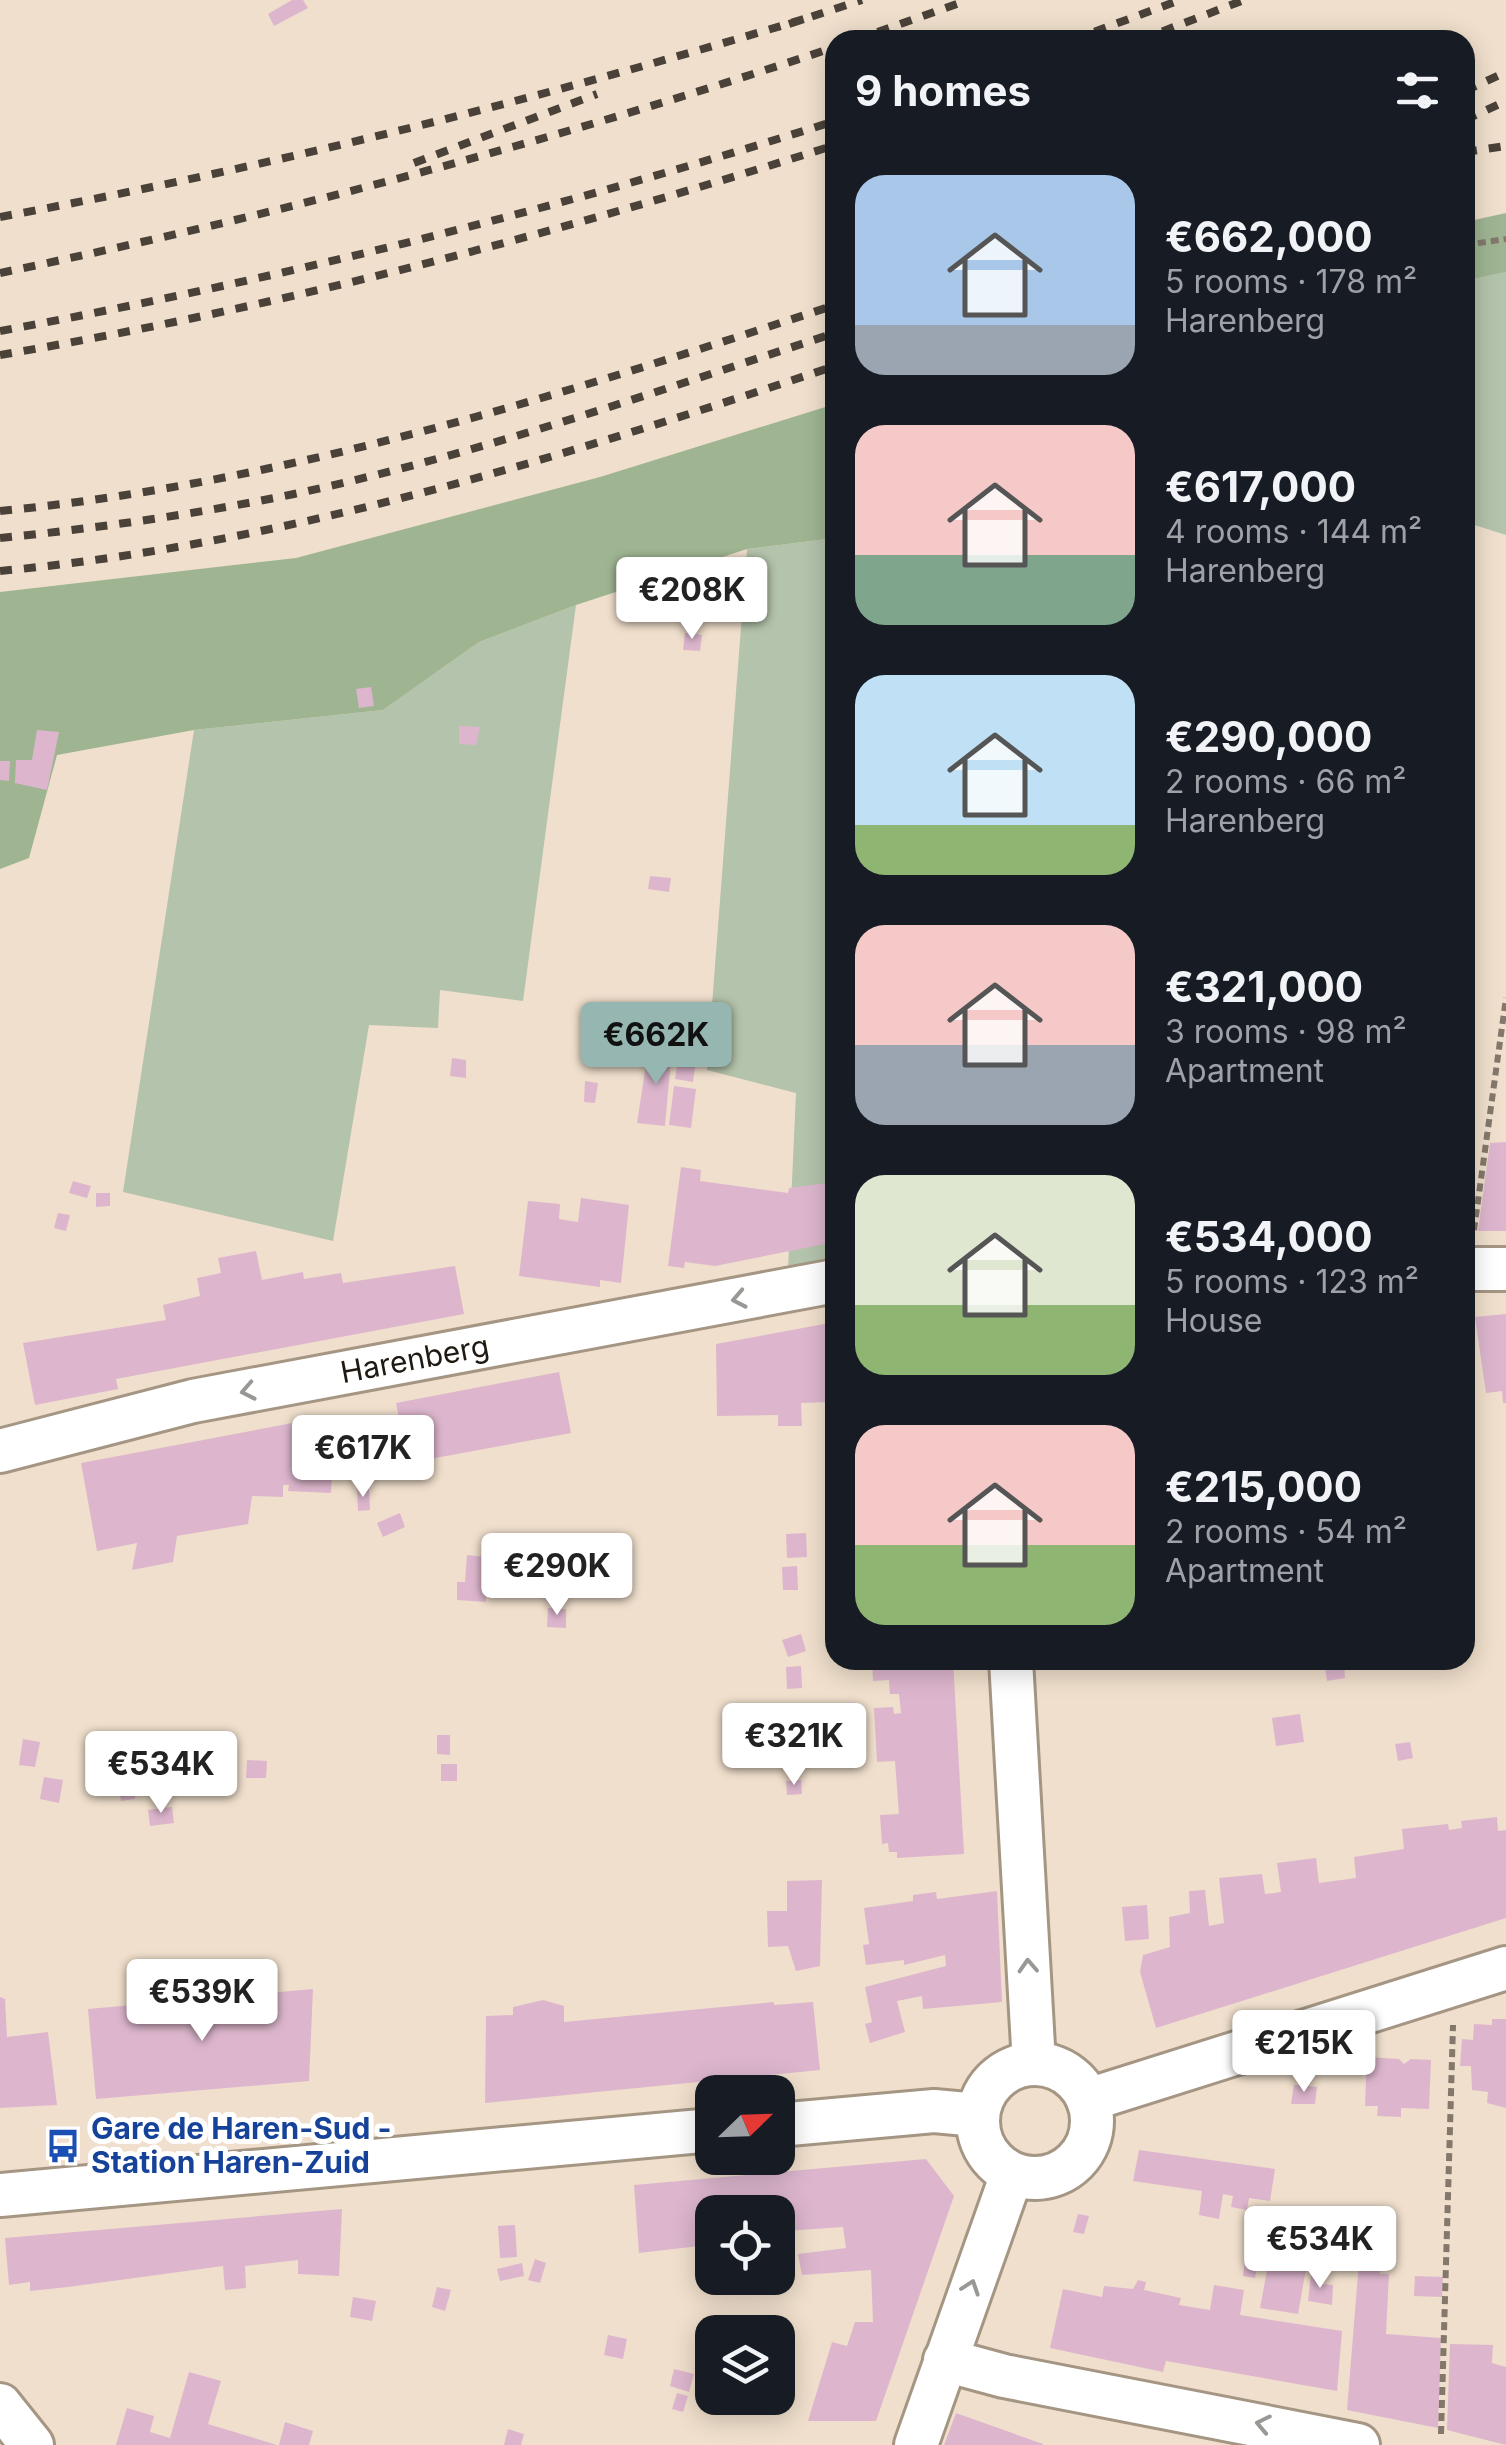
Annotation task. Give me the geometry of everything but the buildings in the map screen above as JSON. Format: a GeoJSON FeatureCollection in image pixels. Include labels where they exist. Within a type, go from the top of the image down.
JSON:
{"type":"FeatureCollection","features":[{"type":"Feature","properties":{"kind":"street"},"geometry":{"type":"LineString","coordinates":[[1475,1257],[1506,1269]]}},
{"type":"Feature","properties":{"kind":"street","name":"Harenberg"},"geometry":{"type":"LineString","coordinates":[[0,1451],[193,1401],[825,1283]]}},
{"type":"Feature","properties":{"kind":"street"},"geometry":{"type":"LineString","coordinates":[[1012,1670],[1034,2064]]}},
{"type":"Feature","properties":{"kind":"street"},"geometry":{"type":"LineString","coordinates":[[1088,2100],[1506,1968]]}},
{"type":"Feature","properties":{"kind":"street"},"geometry":{"type":"LineString","coordinates":[[1034,2064],[1061,2070],[1088,2100],[1091,2134],[1074,2163],[1045,2178],[1012,2174],[985,2150],[978,2115],[985,2093],[1000,2074],[1034,2064]]}},
{"type":"Feature","properties":{"kind":"street"},"geometry":{"type":"LineString","coordinates":[[795,2122],[934,2110],[978,2115]]}},
{"type":"Feature","properties":{"kind":"street"},"geometry":{"type":"LineString","coordinates":[[0,2195],[695,2132]]}},
{"type":"Feature","properties":{"kind":"street"},"geometry":{"type":"LineString","coordinates":[[916,2445],[1012,2174]]}},
{"type":"Feature","properties":{"kind":"street"},"geometry":{"type":"LineString","coordinates":[[945,2360],[1358,2445]]}},
{"type":"Feature","properties":{"kind":"street"},"geometry":{"type":"LineString","coordinates":[[0,2406],[32,2445]]}},
{"type":"Feature","properties":{"kind":"path"},"geometry":{"type":"LineString","coordinates":[[1475,244],[1506,239]]}},
{"type":"Feature","properties":{"kind":"path"},"geometry":{"type":"LineString","coordinates":[[1475,1213],[1506,998]]}},
{"type":"Feature","properties":{"kind":"path"},"geometry":{"type":"LineString","coordinates":[[1441,2434],[1453,2024]]}},
{"type":"Feature","properties":{"kind":"green space"},"geometry":{"type":"Polygon","coordinates":[[[1506,213],[1506,272],[1475,279],[1475,220],[1506,213]]]}},
{"type":"Feature","properties":{"kind":"green space"},"geometry":{"type":"Polygon","coordinates":[[[1506,272],[1506,535],[1475,525],[1475,279],[1506,272]]]}},
{"type":"Feature","properties":{"kind":"green space"},"geometry":{"type":"Polygon","coordinates":[[[825,407],[825,539],[747,549],[576,605],[479,642],[383,710],[194,730],[57,755],[29,858],[0,869],[0,592],[296,558],[600,477],[825,407]]]}},
{"type":"Feature","properties":{"kind":"green space"},"geometry":{"type":"Polygon","coordinates":[[[825,539],[825,1264],[788,1270],[796,1093],[707,1070],[747,549],[825,539]]]}},
{"type":"Feature","properties":{"kind":"green space"},"geometry":{"type":"Polygon","coordinates":[[[576,605],[523,1001],[440,990],[438,1028],[369,1025],[333,1241],[123,1192],[194,730],[383,710],[479,642],[576,605]]]}},
{"type":"Feature","properties":{"kind":"railway"},"geometry":{"type":"LineString","coordinates":[[789,24],[862,0]]}},
{"type":"Feature","properties":{"kind":"railway"},"geometry":{"type":"LineString","coordinates":[[883,30],[968,0]]}},
{"type":"Feature","properties":{"kind":"railway"},"geometry":{"type":"LineString","coordinates":[[1099,30],[1180,0]]}},
{"type":"Feature","properties":{"kind":"railway"},"geometry":{"type":"LineString","coordinates":[[1166,30],[1244,0]]}},
{"type":"Feature","properties":{"kind":"railway"},"geometry":{"type":"LineString","coordinates":[[0,217],[204,176],[405,129],[804,19]]}},
{"type":"Feature","properties":{"kind":"railway"},"geometry":{"type":"LineString","coordinates":[[0,273],[211,226],[421,172],[629,113],[825,50]]}},
{"type":"Feature","properties":{"kind":"railway"},"geometry":{"type":"LineString","coordinates":[[1475,86],[1506,72]]}},
{"type":"Feature","properties":{"kind":"railway"},"geometry":{"type":"LineString","coordinates":[[414,163],[597,94]]}},
{"type":"Feature","properties":{"kind":"railway"},"geometry":{"type":"LineString","coordinates":[[1475,115],[1506,101]]}},
{"type":"Feature","properties":{"kind":"railway"},"geometry":{"type":"LineString","coordinates":[[0,331],[106,311],[421,239],[629,183],[825,124]]}},
{"type":"Feature","properties":{"kind":"railway"},"geometry":{"type":"LineString","coordinates":[[1475,151],[1506,146]]}},
{"type":"Feature","properties":{"kind":"railway"},"geometry":{"type":"LineString","coordinates":[[0,355],[211,314],[421,265],[629,208],[825,148]]}},
{"type":"Feature","properties":{"kind":"railway"},"geometry":{"type":"LineString","coordinates":[[0,511],[107,498],[318,457],[527,402],[825,308]]}},
{"type":"Feature","properties":{"kind":"railway"},"geometry":{"type":"LineString","coordinates":[[0,538],[184,514],[362,478],[566,421],[825,336]]}},
{"type":"Feature","properties":{"kind":"railway"},"geometry":{"type":"LineString","coordinates":[[0,571],[107,558],[319,518],[527,464],[825,369]]}},
{"type":"Feature","properties":{"kind":"place","name":"Gare de Haren-Sud - Station Haren-Zuid"},"geometry":{"type":"Point","coordinates":[63,2146]}}]}
